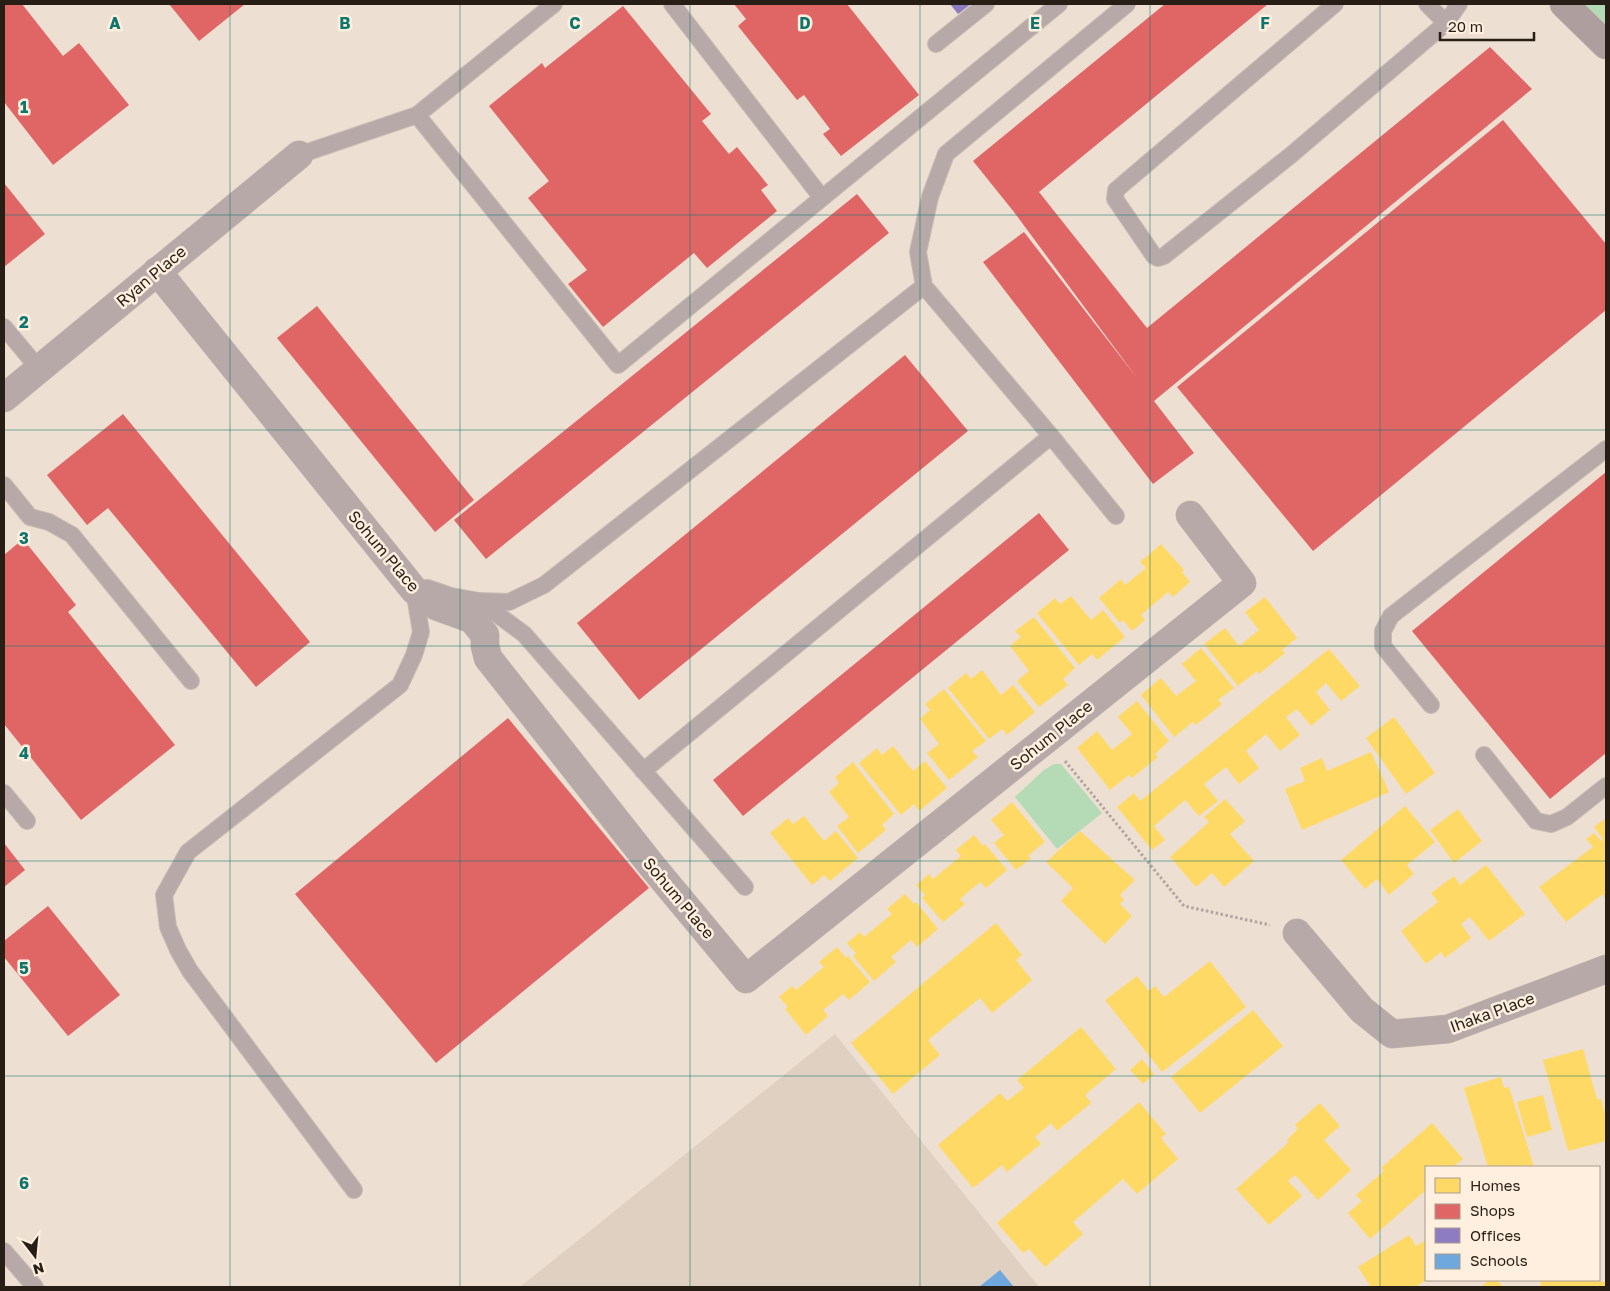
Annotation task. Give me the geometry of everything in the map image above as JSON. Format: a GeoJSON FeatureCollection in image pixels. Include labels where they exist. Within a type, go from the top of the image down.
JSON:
{"type":"FeatureCollection","features":[{"type":"Feature","properties":{"kind":"main road"},"geometry":{"type":"LineString","coordinates":[[1564,4],[1606,45]]}},
{"type":"Feature","properties":{"kind":"street","name":"Ryan Place"},"geometry":{"type":"LineString","coordinates":[[4,398],[299,155]]}},
{"type":"Feature","properties":{"kind":"street","name":"Sohum Place"},"geometry":{"type":"LineString","coordinates":[[156,272],[414,590],[436,606],[472,619],[485,635],[488,658],[652,866],[746,979],[1242,583],[1190,515]]}},
{"type":"Feature","properties":{"kind":"street","name":"Ihaka Place"},"geometry":{"type":"LineString","coordinates":[[1284,929],[1362,1010],[1392,1034],[1448,1029],[1606,969]]}},
{"type":"Feature","properties":{"kind":"lane"},"geometry":{"type":"LineString","coordinates":[[299,155],[417,116],[554,4]]}},
{"type":"Feature","properties":{"kind":"lane"},"geometry":{"type":"LineString","coordinates":[[672,4],[822,198]]}},
{"type":"Feature","properties":{"kind":"lane"},"geometry":{"type":"LineString","coordinates":[[936,44],[986,4]]}},
{"type":"Feature","properties":{"kind":"lane"},"geometry":{"type":"LineString","coordinates":[[417,116],[618,365],[1059,4]]}},
{"type":"Feature","properties":{"kind":"lane"},"geometry":{"type":"LineString","coordinates":[[1116,516],[924,286],[918,252],[930,196],[946,154],[1127,4]]}},
{"type":"Feature","properties":{"kind":"lane"},"geometry":{"type":"LineString","coordinates":[[1335,4],[1116,190],[1115,199],[1154,256],[1158,258],[1164,256],[1276,167],[1446,23],[1459,4]]}},
{"type":"Feature","properties":{"kind":"lane"},"geometry":{"type":"LineString","coordinates":[[1428,4],[1446,23]]}},
{"type":"Feature","properties":{"kind":"lane"},"geometry":{"type":"LineString","coordinates":[[354,1190],[190,971],[178,950],[168,927],[164,896],[188,852],[400,686],[414,655],[421,632],[414,590],[428,588],[451,596],[479,601],[509,602],[544,585],[924,286]]}},
{"type":"Feature","properties":{"kind":"lane"},"geometry":{"type":"LineString","coordinates":[[4,327],[39,369]]}},
{"type":"Feature","properties":{"kind":"lane"},"geometry":{"type":"LineString","coordinates":[[643,771],[1051,436]]}},
{"type":"Feature","properties":{"kind":"lane"},"geometry":{"type":"LineString","coordinates":[[1431,705],[1383,646],[1383,631],[1391,616],[1606,449]]}},
{"type":"Feature","properties":{"kind":"lane"},"geometry":{"type":"LineString","coordinates":[[6,494],[30,517],[49,522],[72,535],[191,681]]}},
{"type":"Feature","properties":{"kind":"lane"},"geometry":{"type":"LineString","coordinates":[[479,601],[524,634],[745,887]]}},
{"type":"Feature","properties":{"kind":"lane"},"geometry":{"type":"LineString","coordinates":[[1484,755],[1536,821],[1552,824],[1567,816],[1606,786]]}},
{"type":"Feature","properties":{"kind":"lane"},"geometry":{"type":"LineString","coordinates":[[4,793],[27,821]]}},
{"type":"Feature","properties":{"kind":"lane"},"geometry":{"type":"LineString","coordinates":[[4,1251],[35,1287]]}},
{"type":"Feature","properties":{"kind":"path"},"geometry":{"type":"LineString","coordinates":[[1046,739],[1184,906],[1284,929]]}},
{"type":"Feature","properties":{"kind":"shaded area"},"geometry":{"type":"Polygon","coordinates":[[[835,1034],[1039,1287],[520,1287],[835,1034]]]}},
{"type":"Feature","properties":{"kind":"green space"},"geometry":{"type":"Polygon","coordinates":[[[1584,4],[1606,4],[1606,25],[1584,4]]]}},
{"type":"Feature","properties":{"kind":"green space"},"geometry":{"type":"Polygon","coordinates":[[[1054,764],[1061,764],[1102,813],[1057,849],[1015,797],[1044,770],[1054,764]]]}},
{"type":"Feature","properties":{"kind":"building: Homes"},"geometry":{"type":"Polygon","coordinates":[[[1161,544],[1184,570],[1182,572],[1190,582],[1173,597],[1168,592],[1141,615],[1145,620],[1132,631],[1123,620],[1120,623],[1099,598],[1121,579],[1125,585],[1146,568],[1140,562],[1161,544]]]}},
{"type":"Feature","properties":{"kind":"building: Homes"},"geometry":{"type":"Polygon","coordinates":[[[1071,596],[1091,620],[1103,610],[1125,637],[1097,660],[1092,654],[1079,665],[1037,613],[1055,598],[1060,604],[1071,596]]]}},
{"type":"Feature","properties":{"kind":"building: Homes"},"geometry":{"type":"Polygon","coordinates":[[[1265,597],[1297,638],[1282,650],[1285,653],[1259,674],[1257,671],[1238,686],[1204,644],[1225,628],[1239,646],[1259,630],[1245,612],[1265,597]]]}},
{"type":"Feature","properties":{"kind":"building: Homes"},"geometry":{"type":"Polygon","coordinates":[[[1034,617],[1075,668],[1063,679],[1068,685],[1039,707],[1017,681],[1029,671],[1010,646],[1021,637],[1015,631],[1034,617]]]}},
{"type":"Feature","properties":{"kind":"building: Homes"},"geometry":{"type":"Polygon","coordinates":[[[1201,648],[1234,688],[1218,700],[1222,704],[1196,725],[1193,722],[1174,737],[1141,695],[1161,678],[1176,696],[1196,681],[1182,664],[1201,648]]]}},
{"type":"Feature","properties":{"kind":"building: Homes"},"geometry":{"type":"Polygon","coordinates":[[[1329,649],[1360,686],[1341,701],[1326,683],[1316,692],[1330,710],[1311,726],[1297,709],[1286,717],[1300,735],[1280,751],[1266,734],[1246,751],[1259,768],[1239,784],[1226,767],[1204,784],[1218,801],[1199,816],[1185,800],[1154,826],[1165,840],[1152,850],[1117,807],[1134,793],[1140,801],[1329,649]]]}},
{"type":"Feature","properties":{"kind":"building: Homes"},"geometry":{"type":"Polygon","coordinates":[[[982,670],[1001,695],[1013,685],[1035,712],[1007,735],[1002,729],[989,739],[948,688],[966,673],[971,679],[982,670]]]}},
{"type":"Feature","properties":{"kind":"building: Homes"},"geometry":{"type":"Polygon","coordinates":[[[944,689],[986,741],[972,751],[978,757],[949,780],[927,753],[939,744],[920,719],[930,710],[925,704],[944,689]]]}},
{"type":"Feature","properties":{"kind":"building: Homes"},"geometry":{"type":"Polygon","coordinates":[[[1137,701],[1169,741],[1155,754],[1158,757],[1132,778],[1129,775],[1110,790],[1077,748],[1097,731],[1112,750],[1132,734],[1118,717],[1137,701]]]}},
{"type":"Feature","properties":{"kind":"building: Homes"},"geometry":{"type":"Polygon","coordinates":[[[1394,717],[1435,773],[1406,794],[1366,738],[1394,717]]]}},
{"type":"Feature","properties":{"kind":"building: Homes"},"geometry":{"type":"Polygon","coordinates":[[[893,746],[913,771],[925,761],[947,788],[919,811],[914,804],[901,815],[859,763],[877,748],[882,755],[893,746]]]}},
{"type":"Feature","properties":{"kind":"building: Homes"},"geometry":{"type":"Polygon","coordinates":[[[1371,752],[1389,792],[1302,830],[1285,789],[1305,781],[1300,768],[1322,758],[1327,771],[1371,752]]]}},
{"type":"Feature","properties":{"kind":"building: Homes"},"geometry":{"type":"Polygon","coordinates":[[[853,762],[894,814],[882,825],[886,830],[858,853],[837,826],[849,817],[829,792],[839,783],[835,777],[853,762]]]}},
{"type":"Feature","properties":{"kind":"building: Homes"},"geometry":{"type":"Polygon","coordinates":[[[1225,799],[1245,821],[1230,834],[1254,861],[1224,887],[1212,873],[1196,887],[1170,857],[1209,822],[1204,817],[1225,799]]]}},
{"type":"Feature","properties":{"kind":"building: Homes"},"geometry":{"type":"Polygon","coordinates":[[[1012,802],[1045,842],[1028,856],[1031,858],[1016,870],[994,843],[1004,835],[991,820],[1012,802]]]}},
{"type":"Feature","properties":{"kind":"building: Homes"},"geometry":{"type":"Polygon","coordinates":[[[1405,806],[1435,842],[1407,865],[1414,874],[1389,895],[1377,879],[1365,889],[1341,860],[1405,806]]]}},
{"type":"Feature","properties":{"kind":"building: Homes"},"geometry":{"type":"Polygon","coordinates":[[[1458,809],[1482,841],[1454,863],[1430,830],[1458,809]]]}},
{"type":"Feature","properties":{"kind":"building: Homes"},"geometry":{"type":"Polygon","coordinates":[[[804,816],[824,841],[836,831],[858,858],[830,881],[824,875],[812,885],[770,833],[788,818],[793,824],[804,816]]]}},
{"type":"Feature","properties":{"kind":"building: Homes"},"geometry":{"type":"Polygon","coordinates":[[[1606,818],[1606,900],[1603,894],[1566,922],[1539,887],[1593,847],[1586,839],[1594,833],[1601,841],[1603,839],[1594,827],[1606,818]]]}},
{"type":"Feature","properties":{"kind":"building: Homes"},"geometry":{"type":"Polygon","coordinates":[[[1080,831],[1135,880],[1120,895],[1124,900],[1120,904],[1132,916],[1105,944],[1061,901],[1073,888],[1046,862],[1080,831]]]}},
{"type":"Feature","properties":{"kind":"building: Homes"},"geometry":{"type":"Polygon","coordinates":[[[974,835],[983,846],[985,844],[1007,870],[986,888],[980,882],[960,899],[965,904],[943,922],[922,898],[925,895],[916,885],[929,874],[933,879],[961,856],[956,850],[974,835]]]}},
{"type":"Feature","properties":{"kind":"building: Homes"},"geometry":{"type":"Polygon","coordinates":[[[1486,865],[1525,914],[1489,941],[1470,917],[1461,924],[1471,938],[1445,958],[1441,952],[1426,964],[1401,931],[1438,902],[1431,893],[1454,876],[1460,885],[1486,865]]]}},
{"type":"Feature","properties":{"kind":"building: Homes"},"geometry":{"type":"Polygon","coordinates":[[[905,894],[914,904],[916,902],[938,929],[917,947],[911,940],[891,957],[896,962],[874,981],[853,956],[856,953],[847,943],[860,932],[864,937],[892,914],[887,909],[905,894]]]}},
{"type":"Feature","properties":{"kind":"building: Homes"},"geometry":{"type":"Polygon","coordinates":[[[996,923],[1022,955],[1016,960],[1032,980],[992,1013],[980,998],[928,1040],[940,1055],[893,1094],[851,1043],[996,923]]]}},
{"type":"Feature","properties":{"kind":"building: Homes"},"geometry":{"type":"Polygon","coordinates":[[[837,947],[846,958],[848,956],[870,982],[849,1000],[843,994],[823,1010],[828,1016],[806,1035],[785,1009],[788,1007],[779,997],[792,986],[796,990],[824,967],[819,962],[837,947]]]}},
{"type":"Feature","properties":{"kind":"building: Homes"},"geometry":{"type":"Polygon","coordinates":[[[1210,961],[1246,1007],[1162,1072],[1105,1000],[1137,976],[1149,991],[1155,986],[1164,997],[1210,961]]]}},
{"type":"Feature","properties":{"kind":"building: Homes"},"geometry":{"type":"Polygon","coordinates":[[[1253,1010],[1283,1046],[1200,1113],[1171,1077],[1253,1010]]]}},
{"type":"Feature","properties":{"kind":"building: Homes"},"geometry":{"type":"Polygon","coordinates":[[[1081,1027],[1116,1069],[1085,1095],[1091,1103],[1057,1131],[1051,1123],[1035,1137],[1041,1144],[1007,1172],[1002,1165],[973,1188],[938,1145],[1000,1093],[1007,1101],[1024,1088],[1017,1080],[1081,1027]]]}},
{"type":"Feature","properties":{"kind":"building: Homes"},"geometry":{"type":"Polygon","coordinates":[[[1583,1049],[1597,1099],[1601,1099],[1606,1118],[1606,1141],[1568,1151],[1543,1060],[1583,1049]]]}},
{"type":"Feature","properties":{"kind":"building: Homes"},"geometry":{"type":"Polygon","coordinates":[[[1142,1059],[1154,1074],[1143,1084],[1130,1070],[1142,1059]]]}},
{"type":"Feature","properties":{"kind":"building: Homes"},"geometry":{"type":"Polygon","coordinates":[[[1501,1077],[1504,1088],[1509,1087],[1534,1166],[1488,1166],[1464,1088],[1501,1077]]]}},
{"type":"Feature","properties":{"kind":"building: Homes"},"geometry":{"type":"Polygon","coordinates":[[[1543,1095],[1552,1130],[1527,1137],[1517,1102],[1543,1095]]]}},
{"type":"Feature","properties":{"kind":"building: Homes"},"geometry":{"type":"Polygon","coordinates":[[[1139,1102],[1166,1134],[1161,1138],[1178,1159],[1137,1194],[1123,1179],[1073,1222],[1083,1234],[1045,1267],[1029,1249],[1023,1253],[997,1223],[1139,1102]]]}},
{"type":"Feature","properties":{"kind":"building: Homes"},"geometry":{"type":"Polygon","coordinates":[[[1320,1103],[1340,1126],[1324,1140],[1351,1170],[1318,1200],[1295,1175],[1288,1181],[1302,1196],[1269,1225],[1236,1189],[1289,1142],[1287,1140],[1298,1129],[1295,1125],[1320,1103]]]}},
{"type":"Feature","properties":{"kind":"building: Homes"},"geometry":{"type":"Polygon","coordinates":[[[1432,1123],[1463,1159],[1454,1166],[1425,1166],[1425,1191],[1370,1239],[1348,1213],[1362,1201],[1356,1195],[1384,1171],[1381,1168],[1432,1123]]]}},
{"type":"Feature","properties":{"kind":"building: Homes"},"geometry":{"type":"Polygon","coordinates":[[[1409,1235],[1416,1246],[1425,1241],[1425,1281],[1415,1287],[1371,1287],[1358,1267],[1409,1235]]]}},
{"type":"Feature","properties":{"kind":"building: Homes"},"geometry":{"type":"Polygon","coordinates":[[[1488,1281],[1498,1281],[1503,1287],[1481,1287],[1488,1281]]]}},
{"type":"Feature","properties":{"kind":"building: Homes"},"geometry":{"type":"Polygon","coordinates":[[[1541,1281],[1606,1282],[1606,1287],[1540,1287],[1541,1281]]]}},
{"type":"Feature","properties":{"kind":"building: Shops"},"geometry":{"type":"Polygon","coordinates":[[[4,4],[22,4],[63,56],[79,43],[129,105],[53,165],[4,102],[4,4]]]}},
{"type":"Feature","properties":{"kind":"building: Shops"},"geometry":{"type":"Polygon","coordinates":[[[169,4],[245,4],[199,41],[169,4]]]}},
{"type":"Feature","properties":{"kind":"building: Shops"},"geometry":{"type":"Polygon","coordinates":[[[734,4],[847,4],[919,95],[841,156],[823,134],[830,129],[804,95],[797,100],[738,26],[746,19],[734,4]]]}},
{"type":"Feature","properties":{"kind":"building: Shops"},"geometry":{"type":"Polygon","coordinates":[[[1165,4],[1268,4],[1039,192],[1147,328],[1490,47],[1532,89],[1154,401],[1194,453],[1153,484],[983,262],[1024,232],[1137,378],[1014,212],[973,161],[1165,4]]]}},
{"type":"Feature","properties":{"kind":"building: Shops"},"geometry":{"type":"Polygon","coordinates":[[[623,6],[711,114],[702,121],[729,154],[737,147],[768,185],[761,190],[777,211],[707,268],[694,253],[603,327],[568,284],[587,270],[528,198],[549,181],[489,106],[542,63],[545,68],[623,6]]]}},
{"type":"Feature","properties":{"kind":"building: Shops"},"geometry":{"type":"Polygon","coordinates":[[[1503,120],[1606,244],[1606,310],[1313,551],[1177,387],[1503,120]]]}},
{"type":"Feature","properties":{"kind":"building: Shops"},"geometry":{"type":"Polygon","coordinates":[[[4,183],[45,234],[4,267],[4,183]]]}},
{"type":"Feature","properties":{"kind":"building: Shops"},"geometry":{"type":"Polygon","coordinates":[[[857,194],[889,233],[486,559],[454,520],[857,194]]]}},
{"type":"Feature","properties":{"kind":"building: Shops"},"geometry":{"type":"Polygon","coordinates":[[[317,306],[474,500],[435,532],[277,338],[317,306]]]}},
{"type":"Feature","properties":{"kind":"building: Shops"},"geometry":{"type":"Polygon","coordinates":[[[905,355],[968,431],[639,700],[577,623],[905,355]]]}},
{"type":"Feature","properties":{"kind":"building: Shops"},"geometry":{"type":"Polygon","coordinates":[[[123,414],[310,642],[256,687],[108,508],[87,525],[47,475],[123,414]]]}},
{"type":"Feature","properties":{"kind":"building: Shops"},"geometry":{"type":"Polygon","coordinates":[[[1606,472],[1606,753],[1550,799],[1412,631],[1606,472]]]}},
{"type":"Feature","properties":{"kind":"building: Shops"},"geometry":{"type":"Polygon","coordinates":[[[1039,513],[1069,550],[743,816],[713,780],[1039,513]]]}},
{"type":"Feature","properties":{"kind":"building: Shops"},"geometry":{"type":"Polygon","coordinates":[[[23,539],[76,605],[68,612],[175,745],[81,820],[4,724],[4,555],[23,539]]]}},
{"type":"Feature","properties":{"kind":"building: Shops"},"geometry":{"type":"Polygon","coordinates":[[[508,718],[649,888],[436,1063],[295,894],[508,718]]]}},
{"type":"Feature","properties":{"kind":"building: Shops"},"geometry":{"type":"Polygon","coordinates":[[[4,843],[25,870],[4,887],[4,843]]]}},
{"type":"Feature","properties":{"kind":"building: Shops"},"geometry":{"type":"Polygon","coordinates":[[[48,906],[120,995],[68,1036],[4,957],[4,941],[48,906]]]}},
{"type":"Feature","properties":{"kind":"building: Offices"},"geometry":{"type":"Polygon","coordinates":[[[950,4],[971,4],[958,14],[950,4]]]}},
{"type":"Feature","properties":{"kind":"building: Schools"},"geometry":{"type":"Polygon","coordinates":[[[1000,1270],[1014,1287],[979,1287],[1000,1270]]]}}]}
